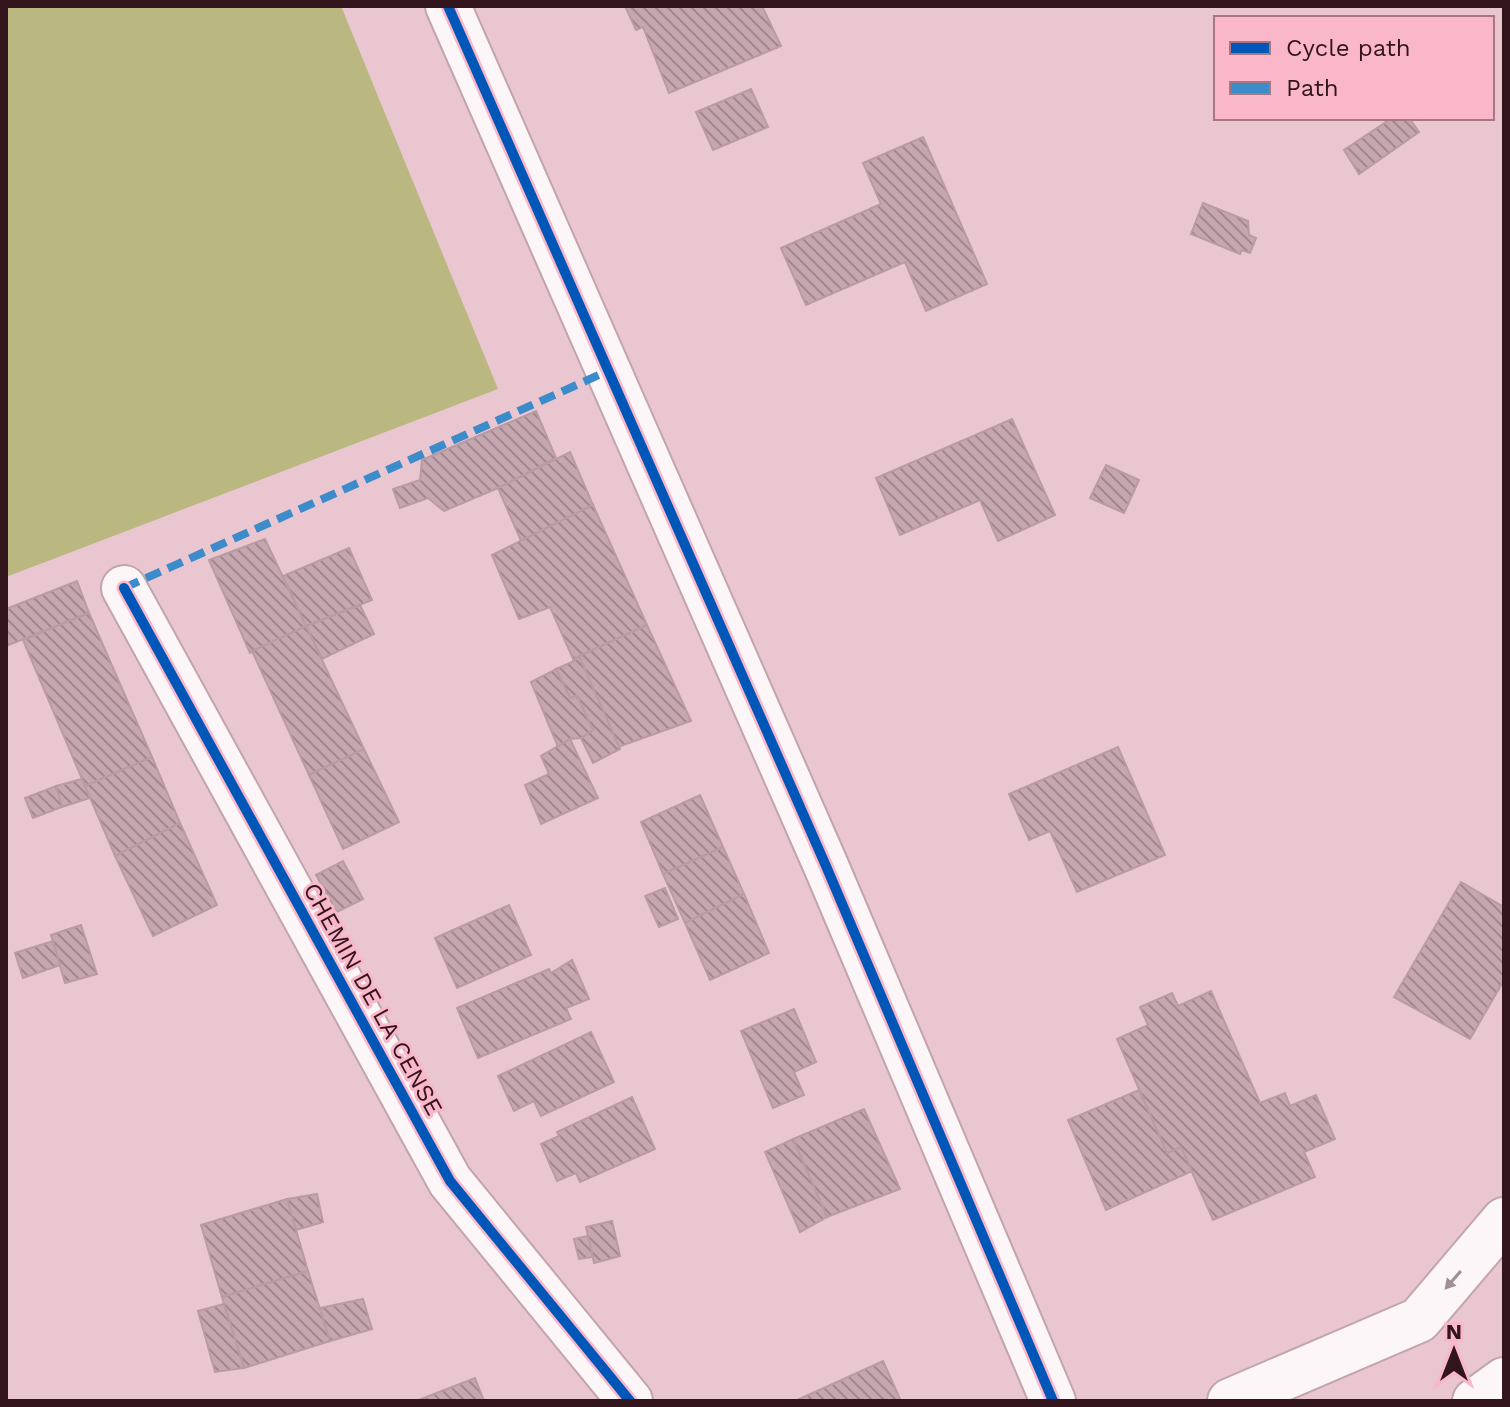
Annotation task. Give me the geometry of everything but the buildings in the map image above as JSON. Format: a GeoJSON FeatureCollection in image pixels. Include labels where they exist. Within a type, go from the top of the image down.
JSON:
{"type":"FeatureCollection","features":[{"type":"Feature","properties":{"kind":"main road"},"geometry":{"type":"LineString","coordinates":[[448,6],[826,866],[1053,1401]]}},
{"type":"Feature","properties":{"kind":"main road","name":"CHEMIN DE LA CENSE"},"geometry":{"type":"LineString","coordinates":[[124,588],[450,1181],[630,1401]]}},
{"type":"Feature","properties":{"kind":"main road"},"geometry":{"type":"LineString","coordinates":[[1230,1401],[1419,1320],[1504,1220]]}},
{"type":"Feature","properties":{"kind":"main road"},"geometry":{"type":"LineString","coordinates":[[1475,1401],[1504,1380]]}},
{"type":"Feature","properties":{"kind":"shaded area"},"geometry":{"type":"Polygon","coordinates":[[[6,6],[341,6],[498,389],[6,577],[6,6]]]}},
{"type":"Feature","properties":{"kind":"marked path"},"geometry":{"type":"LineString","coordinates":[[124,588],[610,370]]}},
{"type":"Feature","properties":{"kind":"cycle path"},"geometry":{"type":"LineString","coordinates":[[448,6],[826,866],[1053,1401]]}},
{"type":"Feature","properties":{"kind":"cycle path"},"geometry":{"type":"LineString","coordinates":[[124,588],[450,1181],[630,1401]]}}]}
